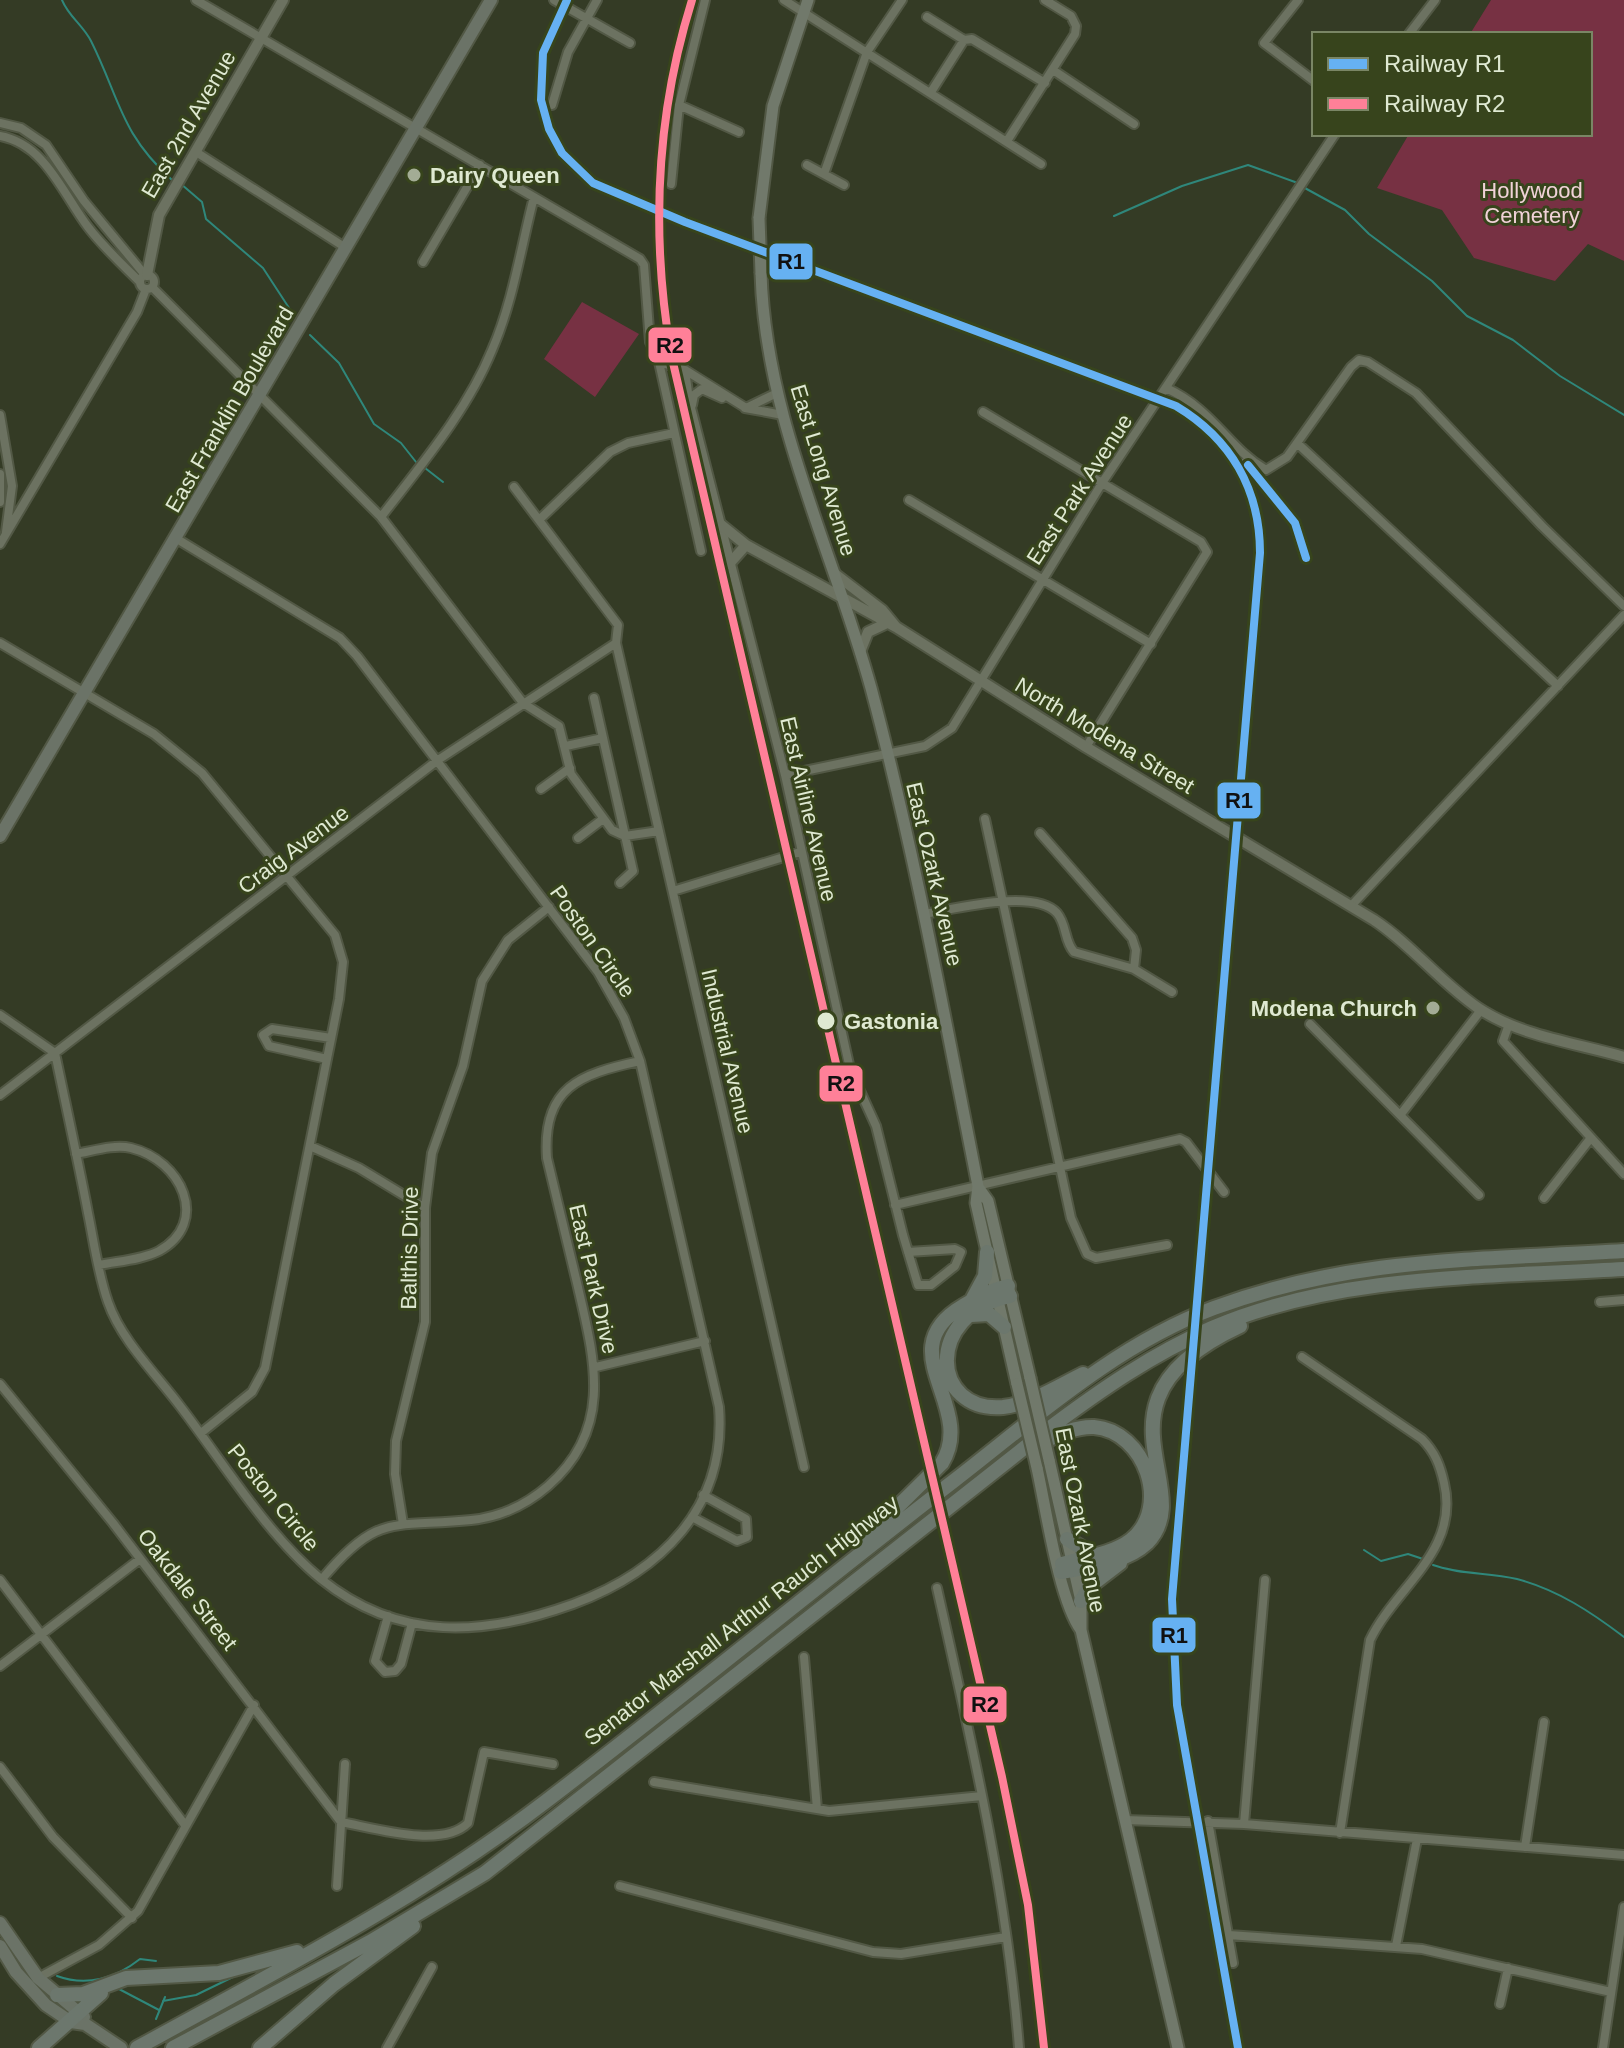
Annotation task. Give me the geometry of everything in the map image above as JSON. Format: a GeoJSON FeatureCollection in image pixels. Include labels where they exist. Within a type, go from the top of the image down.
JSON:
{"type":"FeatureCollection","features":[{"type":"Feature","properties":{"kind":"highway","name":"Senator Marshall Arthur Rauch Highway"},"geometry":{"type":"LineString","coordinates":[[137,2048],[423,1889],[496,1838],[1116,1358],[1210,1310],[1321,1275],[1398,1264],[1624,1251]]}},
{"type":"Feature","properties":{"kind":"highway"},"geometry":{"type":"LineString","coordinates":[[971,1301],[985,1276],[987,1252]]}},
{"type":"Feature","properties":{"kind":"highway","name":"Senator Marshall Arthur Rauch Highway"},"geometry":{"type":"LineString","coordinates":[[173,2048],[370,1942],[485,1873],[1014,1455],[1102,1389],[1144,1363],[1214,1327],[1295,1301],[1363,1287],[1624,1269]]}},
{"type":"Feature","properties":{"kind":"highway"},"geometry":{"type":"LineString","coordinates":[[782,1614],[897,1510],[944,1460],[952,1441],[952,1420],[931,1364],[932,1341],[948,1315],[971,1301],[1003,1292]]}},
{"type":"Feature","properties":{"kind":"highway"},"geometry":{"type":"LineString","coordinates":[[1003,1292],[966,1316],[948,1343],[947,1363],[954,1385],[981,1404],[1003,1407],[1021,1403],[1116,1358]]}},
{"type":"Feature","properties":{"kind":"highway"},"geometry":{"type":"LineString","coordinates":[[1081,1601],[1090,1586],[1152,1536],[1160,1515],[1152,1426],[1159,1393],[1188,1356],[1224,1334],[1295,1301]]}},
{"type":"Feature","properties":{"kind":"highway"},"geometry":{"type":"LineString","coordinates":[[966,1316],[989,1314],[1004,1327]]}},
{"type":"Feature","properties":{"kind":"highway"},"geometry":{"type":"LineString","coordinates":[[1014,1455],[1086,1427],[1108,1430],[1135,1450],[1149,1480],[1149,1514],[1130,1541],[1067,1567]]}},
{"type":"Feature","properties":{"kind":"highway"},"geometry":{"type":"LineString","coordinates":[[1067,1539],[1094,1555]]}},
{"type":"Feature","properties":{"kind":"highway"},"geometry":{"type":"LineString","coordinates":[[1067,1567],[1136,1551]]}},
{"type":"Feature","properties":{"kind":"highway"},"geometry":{"type":"LineString","coordinates":[[260,2048],[334,1984],[485,1873]]}},
{"type":"Feature","properties":{"kind":"highway"},"geometry":{"type":"LineString","coordinates":[[57,1995],[83,1994],[130,1979],[230,1971],[332,1941]]}},
{"type":"Feature","properties":{"kind":"highway"},"geometry":{"type":"LineString","coordinates":[[39,2048],[77,2018],[105,1990],[130,1979]]}},
{"type":"Feature","properties":{"kind":"main road","name":"East Franklin Boulevard"},"geometry":{"type":"LineString","coordinates":[[0,836],[87,693],[491,0]]}},
{"type":"Feature","properties":{"kind":"main road","name":"East Long Avenue"},"geometry":{"type":"LineString","coordinates":[[805,6],[773,106],[762,172],[759,218],[761,273],[777,393],[835,574]]}},
{"type":"Feature","properties":{"kind":"main road","name":"East Ozark Avenue"},"geometry":{"type":"LineString","coordinates":[[835,574],[887,754],[924,914],[978,1186],[976,1203],[987,1252],[1030,1378],[1067,1539],[1067,1567],[1075,1621],[1081,1630]]}},
{"type":"Feature","properties":{"kind":"main road","name":"East Ozark Avenue"},"geometry":{"type":"LineString","coordinates":[[978,1186],[988,1201],[1003,1292],[1004,1327],[1017,1384],[1037,1468],[1067,1567],[1081,1601],[1081,1630],[1178,2048]]}},
{"type":"Feature","properties":{"kind":"main road"},"geometry":{"type":"LineString","coordinates":[[0,1923],[38,1978],[77,2018]]}},
{"type":"Feature","properties":{"kind":"main road"},"geometry":{"type":"LineString","coordinates":[[0,1946],[29,1988],[121,2048]]}},
{"type":"Feature","properties":{"kind":"street"},"geometry":{"type":"LineString","coordinates":[[196,0],[640,259],[644,265],[650,342],[659,362],[701,551]]}},
{"type":"Feature","properties":{"kind":"street","name":"East 2nd Avenue"},"geometry":{"type":"LineString","coordinates":[[146,281],[159,215],[283,0]]}},
{"type":"Feature","properties":{"kind":"street"},"geometry":{"type":"LineString","coordinates":[[554,0],[630,43]]}},
{"type":"Feature","properties":{"kind":"street"},"geometry":{"type":"LineString","coordinates":[[552,105],[568,52],[597,0]]}},
{"type":"Feature","properties":{"kind":"street"},"geometry":{"type":"LineString","coordinates":[[671,184],[679,105],[705,0]]}},
{"type":"Feature","properties":{"kind":"street"},"geometry":{"type":"LineString","coordinates":[[784,0],[805,6],[867,52],[1041,164]]}},
{"type":"Feature","properties":{"kind":"street"},"geometry":{"type":"LineString","coordinates":[[824,174],[867,52],[902,0]]}},
{"type":"Feature","properties":{"kind":"street"},"geometry":{"type":"LineString","coordinates":[[1007,141],[1053,70],[1076,26],[1071,16],[1045,0]]}},
{"type":"Feature","properties":{"kind":"street"},"geometry":{"type":"LineString","coordinates":[[1298,0],[1264,43],[1312,79]]}},
{"type":"Feature","properties":{"kind":"street"},"geometry":{"type":"LineString","coordinates":[[1411,32],[1435,0]]}},
{"type":"Feature","properties":{"kind":"street"},"geometry":{"type":"LineString","coordinates":[[927,17],[964,40],[972,39],[1045,83]]}},
{"type":"Feature","properties":{"kind":"street"},"geometry":{"type":"LineString","coordinates":[[931,92],[964,40]]}},
{"type":"Feature","properties":{"kind":"street"},"geometry":{"type":"LineString","coordinates":[[1053,70],[1134,124]]}},
{"type":"Feature","properties":{"kind":"street"},"geometry":{"type":"LineString","coordinates":[[679,105],[739,132]]}},
{"type":"Feature","properties":{"kind":"street"},"geometry":{"type":"LineString","coordinates":[[0,123],[21,128],[46,145],[84,201],[146,281]]}},
{"type":"Feature","properties":{"kind":"street"},"geometry":{"type":"LineString","coordinates":[[0,136],[18,141],[36,153],[90,231],[146,281],[259,398],[381,517],[523,703],[559,726],[570,768],[612,830],[625,836],[659,831]]}},
{"type":"Feature","properties":{"kind":"street","name":"East Park Avenue"},"geometry":{"type":"LineString","coordinates":[[785,775],[925,746],[945,736],[982,683],[1102,483],[1334,136]]}},
{"type":"Feature","properties":{"kind":"street"},"geometry":{"type":"LineString","coordinates":[[196,152],[346,248]]}},
{"type":"Feature","properties":{"kind":"street"},"geometry":{"type":"LineString","coordinates":[[423,262],[480,165]]}},
{"type":"Feature","properties":{"kind":"street"},"geometry":{"type":"LineString","coordinates":[[807,165],[844,185]]}},
{"type":"Feature","properties":{"kind":"street"},"geometry":{"type":"LineString","coordinates":[[381,517],[461,407],[488,360],[500,329],[534,197]]}},
{"type":"Feature","properties":{"kind":"street"},"geometry":{"type":"LineString","coordinates":[[1,544],[137,312],[146,281]]}},
{"type":"Feature","properties":{"kind":"street"},"geometry":{"type":"LineString","coordinates":[[1166,388],[1204,410],[1255,464],[1266,470],[1277,465],[1297,443],[1338,382],[1359,360],[1388,373],[1416,393],[1542,526],[1624,606]]}},
{"type":"Feature","properties":{"kind":"street"},"geometry":{"type":"LineString","coordinates":[[659,362],[685,370],[746,408]]}},
{"type":"Feature","properties":{"kind":"street","name":"East Airline Avenue"},"geometry":{"type":"LineString","coordinates":[[685,370],[691,408],[785,775],[850,1069],[876,1126],[895,1205],[908,1252],[918,1285],[931,1285],[955,1266],[961,1252],[955,1249],[908,1252]]}},
{"type":"Feature","properties":{"kind":"street"},"geometry":{"type":"LineString","coordinates":[[691,408],[694,395],[705,389],[746,408],[783,415]]}},
{"type":"Feature","properties":{"kind":"street"},"geometry":{"type":"LineString","coordinates":[[746,408],[777,393]]}},
{"type":"Feature","properties":{"kind":"street"},"geometry":{"type":"LineString","coordinates":[[983,412],[1201,542],[1207,552],[1086,747]]}},
{"type":"Feature","properties":{"kind":"street"},"geometry":{"type":"LineString","coordinates":[[0,415],[12,486],[1,544]]}},
{"type":"Feature","properties":{"kind":"street"},"geometry":{"type":"LineString","coordinates":[[540,519],[610,452],[628,443],[674,433]]}},
{"type":"Feature","properties":{"kind":"street"},"geometry":{"type":"LineString","coordinates":[[1297,443],[1558,686]]}},
{"type":"Feature","properties":{"kind":"street"},"geometry":{"type":"LineString","coordinates":[[0,474],[0,502]]}},
{"type":"Feature","properties":{"kind":"street","name":"Industrial Avenue"},"geometry":{"type":"LineString","coordinates":[[514,487],[616,620],[616,643],[804,1467]]}},
{"type":"Feature","properties":{"kind":"street"},"geometry":{"type":"LineString","coordinates":[[909,500],[1151,644]]}},
{"type":"Feature","properties":{"kind":"street","name":"North Modena Street"},"geometry":{"type":"LineString","coordinates":[[720,524],[746,545],[789,565],[1351,906],[1407,943],[1441,978],[1481,1010],[1509,1024],[1624,1057]]}},
{"type":"Feature","properties":{"kind":"street","name":"Poston Circle"},"geometry":{"type":"LineString","coordinates":[[55,1053],[99,1265],[114,1316],[285,1543],[322,1579],[347,1597],[388,1616],[412,1623],[460,1629],[500,1626],[537,1617],[628,1580],[662,1555],[692,1517],[716,1461],[720,1418],[640,1061],[611,992],[438,760],[340,638],[177,539]]}},
{"type":"Feature","properties":{"kind":"street"},"geometry":{"type":"LineString","coordinates":[[730,563],[746,545]]}},
{"type":"Feature","properties":{"kind":"street","name":"North Modena Street"},"geometry":{"type":"LineString","coordinates":[[835,574],[882,610],[891,626]]}},
{"type":"Feature","properties":{"kind":"street","name":"North Modena Street"},"geometry":{"type":"LineString","coordinates":[[845,601],[882,610]]}},
{"type":"Feature","properties":{"kind":"street"},"geometry":{"type":"LineString","coordinates":[[1351,906],[1624,615]]}},
{"type":"Feature","properties":{"kind":"street"},"geometry":{"type":"LineString","coordinates":[[860,652],[868,632],[891,626]]}},
{"type":"Feature","properties":{"kind":"street"},"geometry":{"type":"LineString","coordinates":[[0,643],[154,734],[191,762],[289,875],[335,935],[341,953],[342,981],[265,1368],[252,1392],[201,1433]]}},
{"type":"Feature","properties":{"kind":"street","name":"Craig Avenue"},"geometry":{"type":"LineString","coordinates":[[0,1095],[438,760],[616,643]]}},
{"type":"Feature","properties":{"kind":"street"},"geometry":{"type":"LineString","coordinates":[[594,698],[633,871],[620,883]]}},
{"type":"Feature","properties":{"kind":"street"},"geometry":{"type":"LineString","coordinates":[[566,746],[603,738]]}},
{"type":"Feature","properties":{"kind":"street"},"geometry":{"type":"LineString","coordinates":[[541,789],[570,768]]}},
{"type":"Feature","properties":{"kind":"street"},"geometry":{"type":"LineString","coordinates":[[578,838],[603,819]]}},
{"type":"Feature","properties":{"kind":"street"},"geometry":{"type":"LineString","coordinates":[[985,819],[1071,1218],[1087,1254],[1105,1258],[1167,1245]]}},
{"type":"Feature","properties":{"kind":"street"},"geometry":{"type":"LineString","coordinates":[[1040,833],[1124,927],[1136,950],[1134,969]]}},
{"type":"Feature","properties":{"kind":"street"},"geometry":{"type":"LineString","coordinates":[[673,891],[800,852]]}},
{"type":"Feature","properties":{"kind":"street"},"geometry":{"type":"LineString","coordinates":[[924,914],[1024,900],[1047,906],[1062,922],[1068,946],[1074,952],[1134,969],[1172,992]]}},
{"type":"Feature","properties":{"kind":"street","name":"Balthis Drive"},"geometry":{"type":"LineString","coordinates":[[403,1524],[395,1474],[396,1441],[425,1322],[425,1208],[432,1153],[463,1066],[482,981],[508,940],[549,907]]}},
{"type":"Feature","properties":{"kind":"street"},"geometry":{"type":"LineString","coordinates":[[1401,1114],[1481,1010]]}},
{"type":"Feature","properties":{"kind":"street"},"geometry":{"type":"LineString","coordinates":[[0,1015],[55,1053]]}},
{"type":"Feature","properties":{"kind":"street"},"geometry":{"type":"LineString","coordinates":[[1310,1024],[1479,1195]]}},
{"type":"Feature","properties":{"kind":"street"},"geometry":{"type":"LineString","coordinates":[[1509,1024],[1503,1041],[1624,1174]]}},
{"type":"Feature","properties":{"kind":"street"},"geometry":{"type":"LineString","coordinates":[[327,1059],[269,1046],[263,1035],[272,1029],[331,1038]]}},
{"type":"Feature","properties":{"kind":"street","name":"East Park Drive"},"geometry":{"type":"LineString","coordinates":[[322,1579],[360,1538],[403,1524],[493,1517],[523,1504],[563,1471],[583,1440],[594,1402],[596,1367],[547,1158],[546,1130],[553,1108],[572,1084],[596,1071],[640,1061]]}},
{"type":"Feature","properties":{"kind":"street"},"geometry":{"type":"LineString","coordinates":[[895,1205],[1180,1139],[1186,1142],[1224,1192]]}},
{"type":"Feature","properties":{"kind":"street"},"geometry":{"type":"LineString","coordinates":[[1544,1198],[1590,1139]]}},
{"type":"Feature","properties":{"kind":"street"},"geometry":{"type":"LineString","coordinates":[[76,1154],[122,1146],[138,1150],[172,1170],[182,1187],[184,1216],[169,1243],[150,1255],[99,1265]]}},
{"type":"Feature","properties":{"kind":"street"},"geometry":{"type":"LineString","coordinates":[[310,1146],[359,1168],[425,1208]]}},
{"type":"Feature","properties":{"kind":"street"},"geometry":{"type":"LineString","coordinates":[[1600,1302],[1624,1300]]}},
{"type":"Feature","properties":{"kind":"street"},"geometry":{"type":"LineString","coordinates":[[596,1367],[705,1341]]}},
{"type":"Feature","properties":{"kind":"street"},"geometry":{"type":"LineString","coordinates":[[1302,1357],[1422,1439],[1433,1450],[1441,1469],[1446,1498],[1444,1524],[1435,1550],[1379,1623],[1370,1640],[1340,1833]]}},
{"type":"Feature","properties":{"kind":"street","name":"Oakdale Street"},"geometry":{"type":"LineString","coordinates":[[0,1386],[140,1559],[341,1822]]}},
{"type":"Feature","properties":{"kind":"street"},"geometry":{"type":"LineString","coordinates":[[692,1517],[737,1541],[747,1537],[746,1519],[703,1495]]}},
{"type":"Feature","properties":{"kind":"street"},"geometry":{"type":"LineString","coordinates":[[0,1666],[140,1559]]}},
{"type":"Feature","properties":{"kind":"street"},"geometry":{"type":"LineString","coordinates":[[0,1580],[185,1825]]}},
{"type":"Feature","properties":{"kind":"street"},"geometry":{"type":"LineString","coordinates":[[1244,1824],[1265,1580]]}},
{"type":"Feature","properties":{"kind":"street"},"geometry":{"type":"LineString","coordinates":[[937,1588],[982,1796],[1006,1937],[1019,2048]]}},
{"type":"Feature","properties":{"kind":"street"},"geometry":{"type":"LineString","coordinates":[[388,1616],[375,1661],[385,1672],[395,1671],[401,1664],[412,1623]]}},
{"type":"Feature","properties":{"kind":"street"},"geometry":{"type":"LineString","coordinates":[[804,1657],[817,1809]]}},
{"type":"Feature","properties":{"kind":"street"},"geometry":{"type":"LineString","coordinates":[[38,1978],[99,1945],[132,1918],[254,1705]]}},
{"type":"Feature","properties":{"kind":"street"},"geometry":{"type":"LineString","coordinates":[[1525,1847],[1544,1722]]}},
{"type":"Feature","properties":{"kind":"street"},"geometry":{"type":"LineString","coordinates":[[341,1822],[443,1836],[456,1833],[468,1823],[484,1752],[553,1764]]}},
{"type":"Feature","properties":{"kind":"street"},"geometry":{"type":"LineString","coordinates":[[337,1886],[345,1764]]}},
{"type":"Feature","properties":{"kind":"street"},"geometry":{"type":"LineString","coordinates":[[0,1767],[53,1837],[132,1918]]}},
{"type":"Feature","properties":{"kind":"street"},"geometry":{"type":"LineString","coordinates":[[654,1782],[817,1809],[853,1810],[982,1796]]}},
{"type":"Feature","properties":{"kind":"street"},"geometry":{"type":"LineString","coordinates":[[1125,1820],[1208,1821],[1624,1855]]}},
{"type":"Feature","properties":{"kind":"street"},"geometry":{"type":"LineString","coordinates":[[1208,1821],[1233,1963]]}},
{"type":"Feature","properties":{"kind":"street"},"geometry":{"type":"LineString","coordinates":[[1396,1946],[1417,1839]]}},
{"type":"Feature","properties":{"kind":"street"},"geometry":{"type":"LineString","coordinates":[[620,1886],[873,1952],[901,1954],[1006,1937]]}},
{"type":"Feature","properties":{"kind":"street"},"geometry":{"type":"LineString","coordinates":[[1603,2048],[1624,1907]]}},
{"type":"Feature","properties":{"kind":"street"},"geometry":{"type":"LineString","coordinates":[[1229,1935],[1396,1946],[1611,1992]]}},
{"type":"Feature","properties":{"kind":"street"},"geometry":{"type":"LineString","coordinates":[[387,2048],[432,1967]]}},
{"type":"Feature","properties":{"kind":"street"},"geometry":{"type":"LineString","coordinates":[[1500,2004],[1508,1968]]}},
{"type":"Feature","properties":{"kind":"green space","name":"Hollywood Cemetery"},"geometry":{"type":"Polygon","coordinates":[[[1491,0],[1624,0],[1624,261],[1588,244],[1555,281],[1474,258],[1442,210],[1377,188],[1408,136],[1592,136],[1592,32],[1471,32],[1491,0]]]}},
{"type":"Feature","properties":{"kind":"green space"},"geometry":{"type":"Polygon","coordinates":[[[582,302],[639,334],[595,397],[544,359],[582,302]]]}},
{"type":"Feature","properties":{"kind":"waterway"},"geometry":{"type":"LineString","coordinates":[[62,0],[91,41],[131,131],[141,147],[172,180]]}},
{"type":"Feature","properties":{"kind":"waterway"},"geometry":{"type":"LineString","coordinates":[[1114,216],[1182,186],[1248,165],[1295,182]]}},
{"type":"Feature","properties":{"kind":"waterway"},"geometry":{"type":"LineString","coordinates":[[181,184],[202,202],[206,219],[263,268],[293,314]]}},
{"type":"Feature","properties":{"kind":"waterway"},"geometry":{"type":"LineString","coordinates":[[1303,187],[1345,210],[1369,234],[1432,281],[1467,316],[1513,340],[1560,376],[1624,415]]}},
{"type":"Feature","properties":{"kind":"waterway"},"geometry":{"type":"LineString","coordinates":[[310,335],[339,363],[374,424],[401,443],[416,462]]}},
{"type":"Feature","properties":{"kind":"waterway"},"geometry":{"type":"LineString","coordinates":[[425,468],[443,482]]}},
{"type":"Feature","properties":{"kind":"waterway"},"geometry":{"type":"LineString","coordinates":[[1364,1550],[1381,1561],[1408,1554],[1423,1559]]}},
{"type":"Feature","properties":{"kind":"waterway"},"geometry":{"type":"LineString","coordinates":[[1433,1565],[1517,1579],[1546,1589],[1574,1603],[1624,1637]]}},
{"type":"Feature","properties":{"kind":"waterway"},"geometry":{"type":"LineString","coordinates":[[57,1976],[79,1981],[101,1979],[140,1959],[156,1961]]}},
{"type":"Feature","properties":{"kind":"waterway"},"geometry":{"type":"LineString","coordinates":[[163,2001],[196,1995],[237,1975]]}},
{"type":"Feature","properties":{"kind":"waterway"},"geometry":{"type":"LineString","coordinates":[[119,1989],[159,2010]]}},
{"type":"Feature","properties":{"kind":"waterway"},"geometry":{"type":"LineString","coordinates":[[156,2019],[165,1997]]}},
{"type":"Feature","properties":{"kind":"railway"},"geometry":{"type":"LineString","coordinates":[[567,0],[543,53],[541,100],[549,129],[562,153],[593,183],[685,222],[1176,406],[1195,419],[1227,450],[1239,468],[1255,508],[1260,553],[1172,1599],[1177,1705],[1238,2048]]}},
{"type":"Feature","properties":{"kind":"railway"},"geometry":{"type":"LineString","coordinates":[[692,0],[671,87],[660,176],[661,265],[671,354],[1002,1777],[1028,1905],[1044,2048]]}},
{"type":"Feature","properties":{"kind":"railway"},"geometry":{"type":"LineString","coordinates":[[1244,461],[1295,523],[1306,558]]}},
{"type":"Feature","properties":{"kind":"rail line","name":"R1"},"geometry":{"type":"LineString","coordinates":[[567,0],[543,53],[541,100],[549,129],[562,153],[593,183],[685,222],[1176,406],[1195,419],[1227,450],[1239,468],[1255,508],[1260,553],[1172,1599],[1177,1705],[1238,2048]]}},
{"type":"Feature","properties":{"kind":"rail line","name":"R2"},"geometry":{"type":"LineString","coordinates":[[692,0],[671,87],[660,176],[661,265],[671,354],[1002,1777],[1028,1905],[1044,2048]]}},
{"type":"Feature","properties":{"kind":"rail line","name":"R1"},"geometry":{"type":"LineString","coordinates":[[1248,465],[1295,523],[1306,558]]}},
{"type":"Feature","properties":{"kind":"place","name":"Dairy Queen"},"geometry":{"type":"Point","coordinates":[414,175]}},
{"type":"Feature","properties":{"kind":"place","name":"Modena Church"},"geometry":{"type":"Point","coordinates":[1433,1008]}},
{"type":"Feature","properties":{"kind":"place","name":"Gastonia"},"geometry":{"type":"Point","coordinates":[826,1021]}}]}
